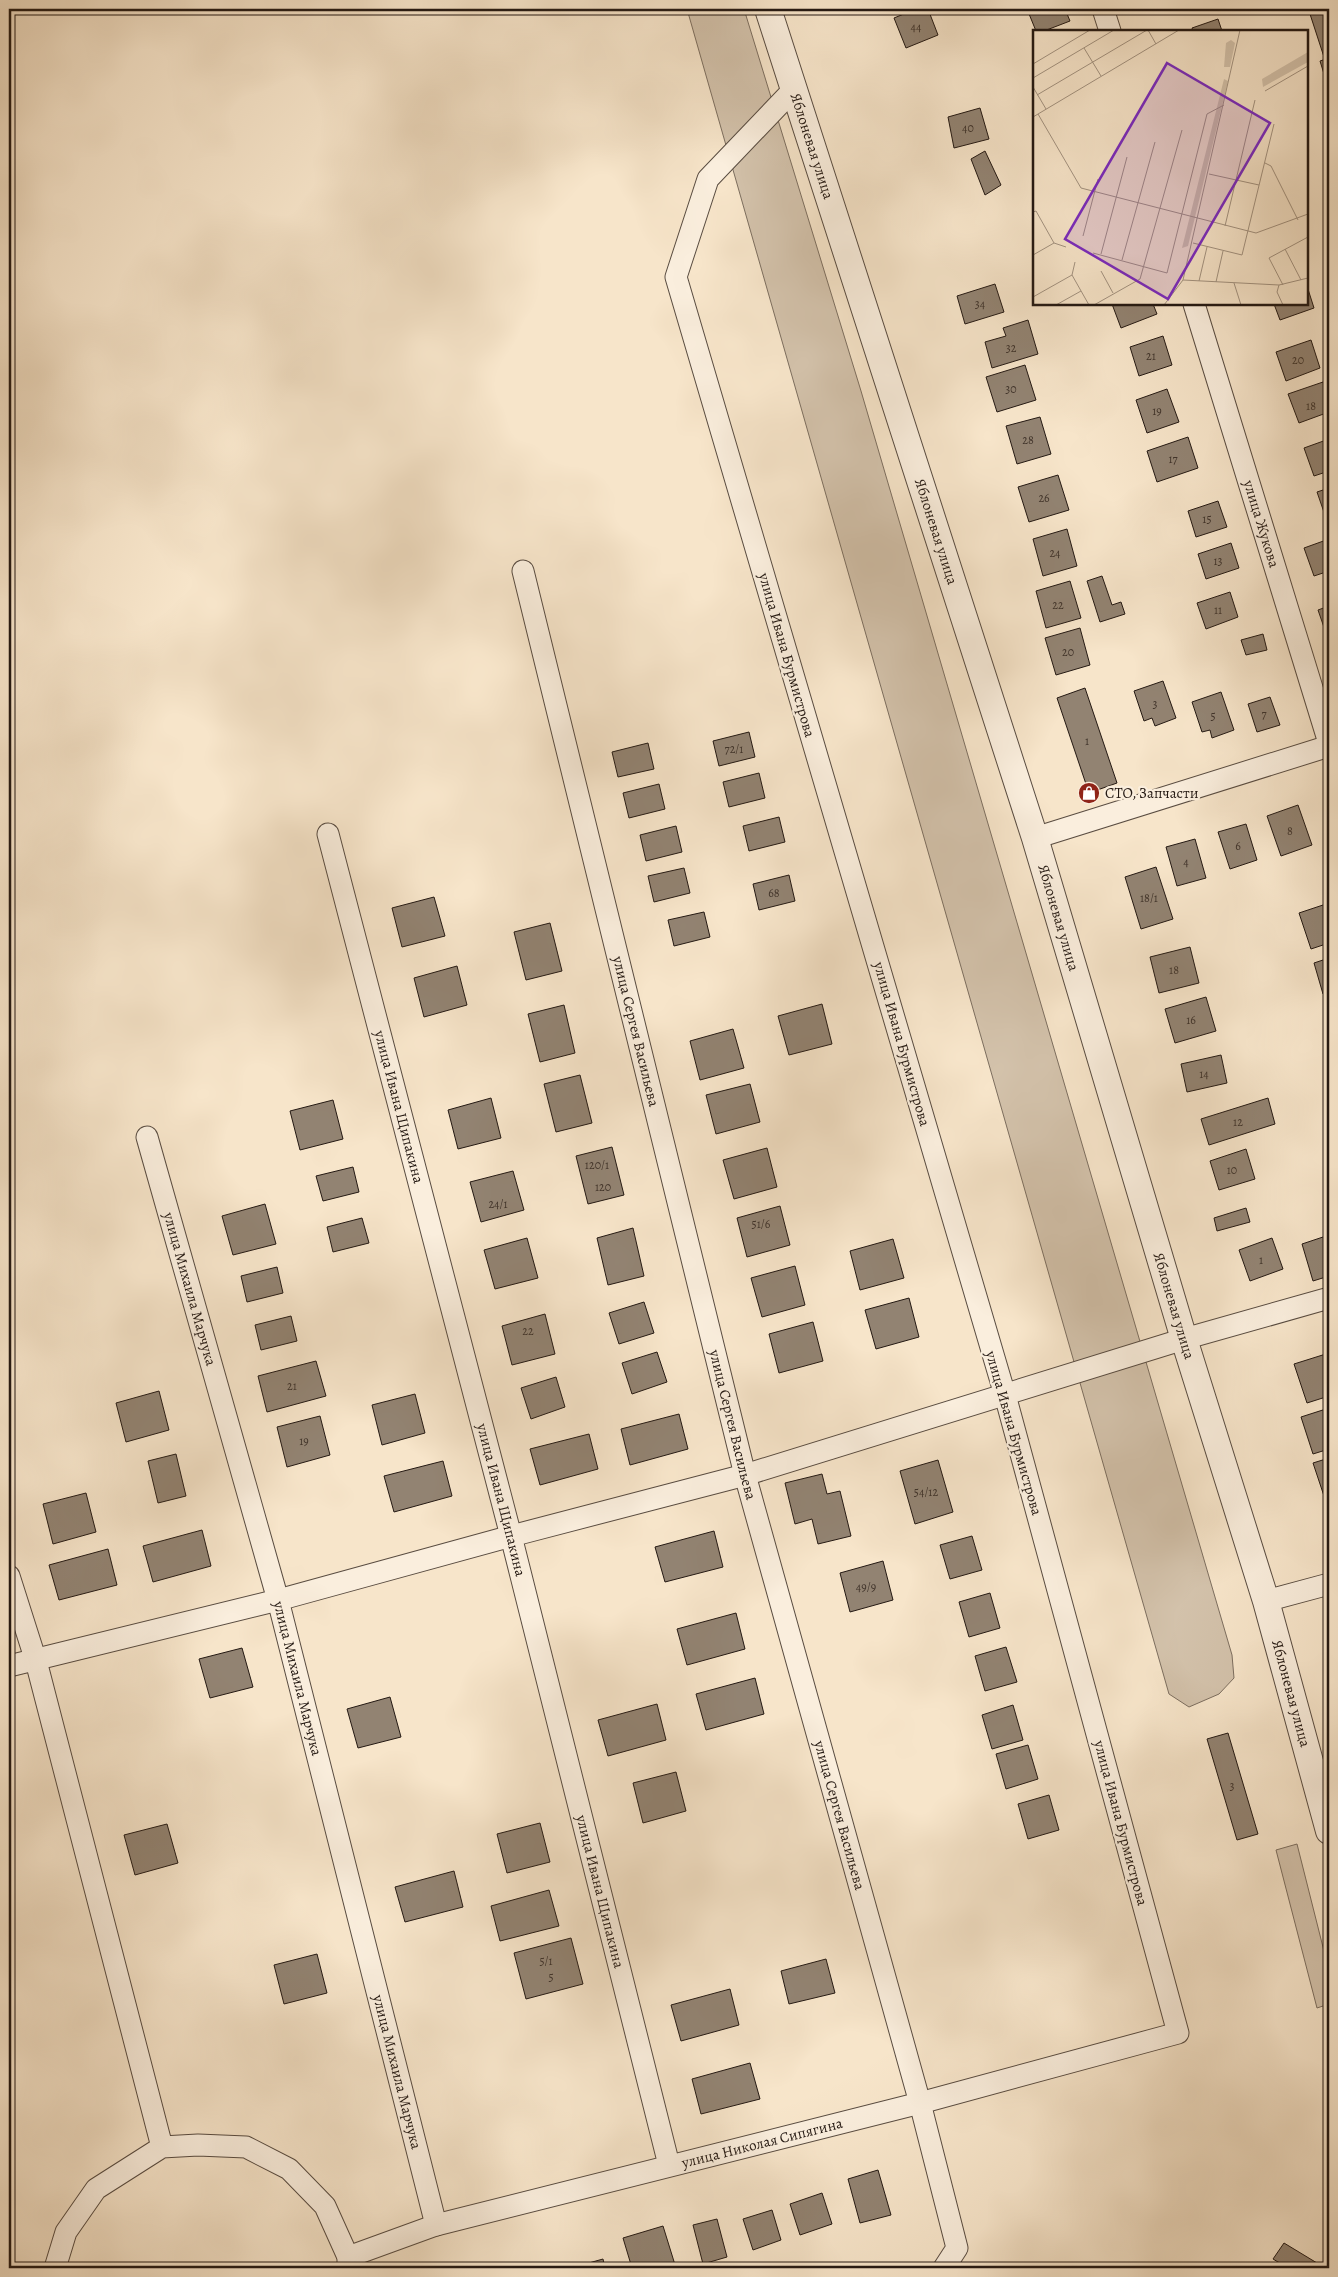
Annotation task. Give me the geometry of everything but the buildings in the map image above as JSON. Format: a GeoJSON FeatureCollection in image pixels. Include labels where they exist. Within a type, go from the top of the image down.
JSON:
{"type":"FeatureCollection","features":[{"type":"Feature","properties":{"kind":"street","name":"Яблоневая улица"},"geometry":{"type":"LineString","coordinates":[[768,9],[1035,838],[1184,1339],[1266,1601],[1329,1831]]}},
{"type":"Feature","properties":{"kind":"street"},"geometry":{"type":"LineString","coordinates":[[1103,9],[1110,30]]}},
{"type":"Feature","properties":{"kind":"street","name":"улица Ивана Бурмистрова"},"geometry":{"type":"LineString","coordinates":[[794,89],[708,179],[676,277],[1005,1395],[1178,2033]]}},
{"type":"Feature","properties":{"kind":"street","name":"улица Жукова"},"geometry":{"type":"LineString","coordinates":[[1194,305],[1329,745]]}},
{"type":"Feature","properties":{"kind":"street","name":"улица Сергея Васильева"},"geometry":{"type":"LineString","coordinates":[[523,571],[745,1475],[920,2103],[957,2248],[944,2268]]}},
{"type":"Feature","properties":{"kind":"street"},"geometry":{"type":"LineString","coordinates":[[1035,838],[1329,745]]}},
{"type":"Feature","properties":{"kind":"street","name":"улица Ивана Щипакина"},"geometry":{"type":"LineString","coordinates":[[328,834],[511,1536],[669,2165]]}},
{"type":"Feature","properties":{"kind":"street","name":"улица Михаила Марчука"},"geometry":{"type":"LineString","coordinates":[[147,1136],[278,1600],[436,2226]]}},
{"type":"Feature","properties":{"kind":"street"},"geometry":{"type":"LineString","coordinates":[[9,1666],[36,1661],[278,1600],[511,1536],[745,1475],[1184,1339],[1329,1298]]}},
{"type":"Feature","properties":{"kind":"street"},"geometry":{"type":"LineString","coordinates":[[9,1576],[36,1661],[162,2147]]}},
{"type":"Feature","properties":{"kind":"street"},"geometry":{"type":"LineString","coordinates":[[1266,1601],[1329,1584]]}},
{"type":"Feature","properties":{"kind":"street","name":"улица Николая Сипягина"},"geometry":{"type":"LineString","coordinates":[[348,2263],[436,2226],[669,2165],[920,2103],[1178,2033]]}},
{"type":"Feature","properties":{"kind":"street"},"geometry":{"type":"LineString","coordinates":[[55,2268],[66,2232],[96,2189],[162,2147],[198,2145],[246,2146],[289,2169],[325,2206],[348,2263]]}},
{"type":"Feature","properties":{"kind":"shaded area"},"geometry":{"type":"Polygon","coordinates":[[[687,9],[744,9],[861,391],[1232,1655],[1234,1678],[1219,1694],[1189,1707],[1169,1694],[687,9]]]}},
{"type":"Feature","properties":{"kind":"shaded area"},"geometry":{"type":"Polygon","coordinates":[[[1297,1844],[1329,1971],[1329,2004],[1317,2008],[1276,1850],[1297,1844]]]}},
{"type":"Feature","properties":{"kind":"place","name":"СТО, Запчасти"},"geometry":{"type":"Point","coordinates":[1089,793]}}]}
